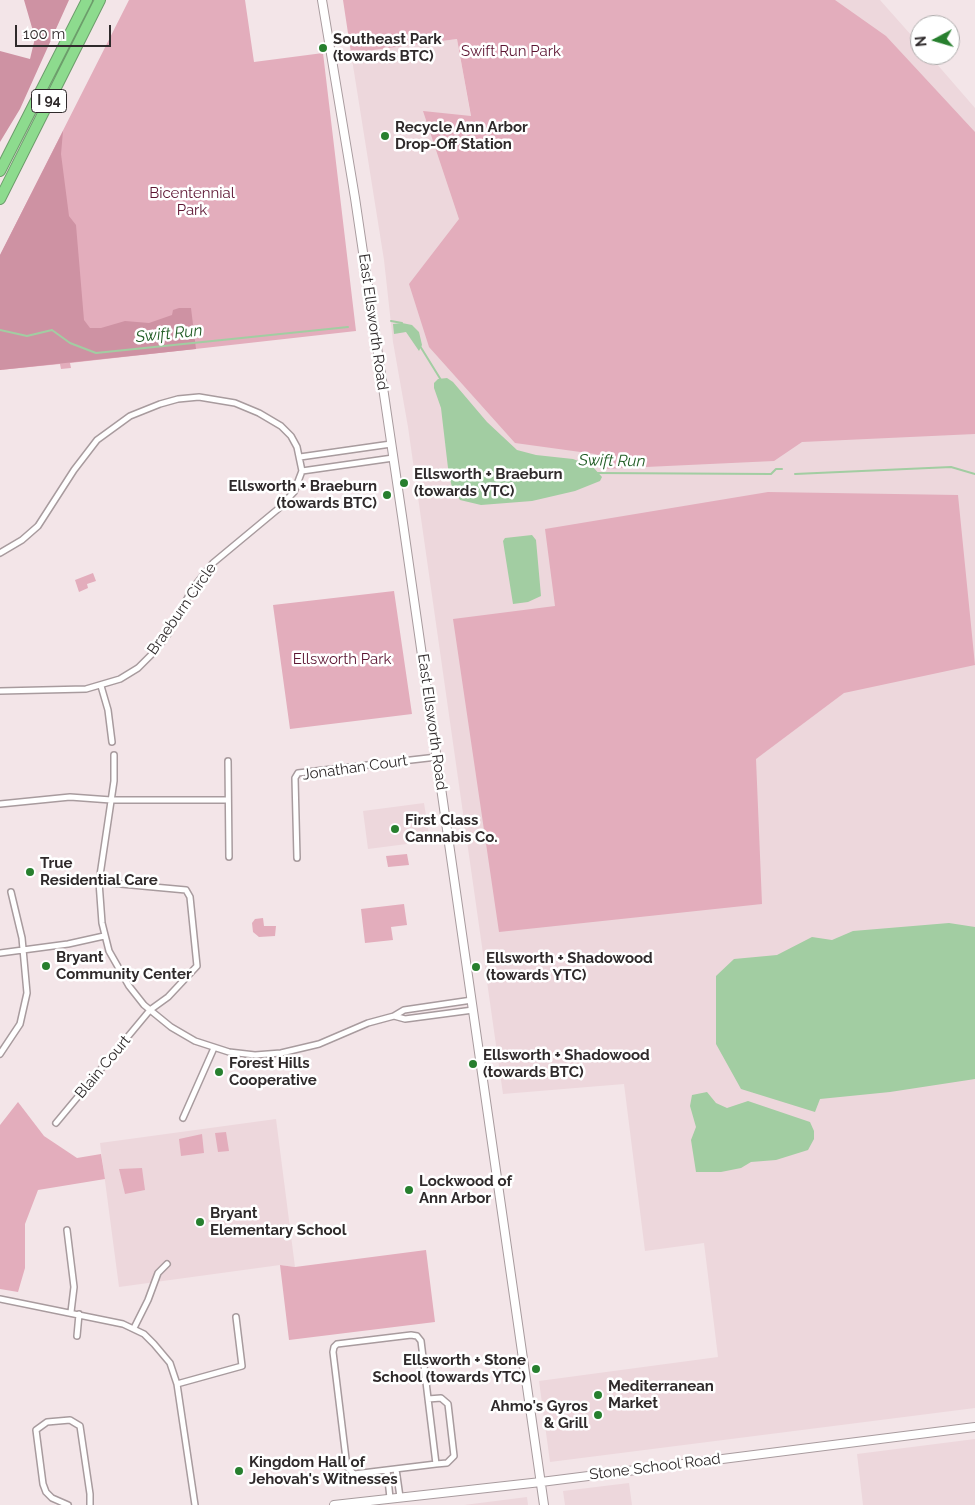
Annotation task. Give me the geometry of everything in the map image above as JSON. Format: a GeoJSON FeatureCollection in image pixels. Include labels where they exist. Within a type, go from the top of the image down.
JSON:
{"type":"FeatureCollection","features":[{"type":"Feature","properties":{"kind":"highway","name":"I 94"},"geometry":{"type":"LineString","coordinates":[[0,171],[87,0]]}},
{"type":"Feature","properties":{"kind":"highway","name":"I 94"},"geometry":{"type":"LineString","coordinates":[[0,199],[100,0]]}},
{"type":"Feature","properties":{"kind":"main road","name":"East Ellsworth Road"},"geometry":{"type":"LineString","coordinates":[[322,0],[355,198],[544,1505]]}},
{"type":"Feature","properties":{"kind":"main road","name":"Stone School Road"},"geometry":{"type":"LineString","coordinates":[[334,1505],[541,1482],[975,1427]]}},
{"type":"Feature","properties":{"kind":"street"},"geometry":{"type":"LineString","coordinates":[[0,553],[22,540],[38,526],[74,470],[97,440],[119,422],[160,404],[178,399],[199,397],[247,408],[282,426],[291,436],[300,457],[302,471],[393,458]]}},
{"type":"Feature","properties":{"kind":"street"},"geometry":{"type":"LineString","coordinates":[[300,457],[391,444]]}},
{"type":"Feature","properties":{"kind":"street","name":"Braeburn Circle"},"geometry":{"type":"LineString","coordinates":[[0,690],[73,690],[101,686],[128,674],[155,651],[168,634],[202,575],[228,548],[286,500],[299,482],[302,471]]}},
{"type":"Feature","properties":{"kind":"street"},"geometry":{"type":"LineString","coordinates":[[101,686],[108,710],[112,742]]}},
{"type":"Feature","properties":{"kind":"street"},"geometry":{"type":"LineString","coordinates":[[114,755],[114,781],[99,882],[99,903],[104,936],[122,975],[150,1010],[183,1035],[214,1048],[255,1055],[293,1052],[319,1044],[368,1023],[394,1016],[404,1010],[472,1000]]}},
{"type":"Feature","properties":{"kind":"street","name":"Jonathan Court"},"geometry":{"type":"LineString","coordinates":[[297,858],[295,778],[298,774],[437,757]]}},
{"type":"Feature","properties":{"kind":"street"},"geometry":{"type":"LineString","coordinates":[[228,761],[229,857]]}},
{"type":"Feature","properties":{"kind":"street"},"geometry":{"type":"LineString","coordinates":[[0,804],[70,797],[111,800],[228,800]]}},
{"type":"Feature","properties":{"kind":"street","name":"Blain Court"},"geometry":{"type":"LineString","coordinates":[[56,1123],[150,1010],[168,997],[197,966],[189,894],[181,888],[99,882]]}},
{"type":"Feature","properties":{"kind":"street"},"geometry":{"type":"LineString","coordinates":[[0,1054],[20,1024],[25,1006],[27,987],[24,950],[11,892]]}},
{"type":"Feature","properties":{"kind":"street"},"geometry":{"type":"LineString","coordinates":[[0,953],[68,944],[104,936]]}},
{"type":"Feature","properties":{"kind":"street"},"geometry":{"type":"LineString","coordinates":[[394,1016],[405,1019],[473,1010]]}},
{"type":"Feature","properties":{"kind":"street"},"geometry":{"type":"LineString","coordinates":[[183,1118],[214,1048]]}},
{"type":"Feature","properties":{"kind":"street"},"geometry":{"type":"LineString","coordinates":[[67,1230],[74,1287],[71,1312]]}},
{"type":"Feature","properties":{"kind":"street"},"geometry":{"type":"LineString","coordinates":[[134,1328],[148,1300],[158,1272],[167,1264]]}},
{"type":"Feature","properties":{"kind":"street"},"geometry":{"type":"LineString","coordinates":[[0,1299],[71,1312],[134,1328],[144,1334],[162,1352],[170,1363],[177,1384],[195,1505]]}},
{"type":"Feature","properties":{"kind":"street"},"geometry":{"type":"LineString","coordinates":[[76,1336],[80,1314]]}},
{"type":"Feature","properties":{"kind":"street"},"geometry":{"type":"LineString","coordinates":[[177,1384],[242,1366],[236,1317]]}},
{"type":"Feature","properties":{"kind":"street"},"geometry":{"type":"LineString","coordinates":[[428,1399],[441,1398],[448,1404],[454,1456],[447,1463],[354,1474],[346,1467],[334,1347],[337,1344],[411,1334],[417,1336],[421,1341],[428,1399],[436,1464]]}},
{"type":"Feature","properties":{"kind":"street"},"geometry":{"type":"LineString","coordinates":[[68,1505],[52,1498],[46,1492],[43,1484],[36,1430],[47,1422],[70,1420],[80,1426],[90,1505]]}},
{"type":"Feature","properties":{"kind":"street"},"geometry":{"type":"LineString","coordinates":[[396,1469],[400,1497]]}},
{"type":"Feature","properties":{"kind":"street"},"geometry":{"type":"LineString","coordinates":[[387,1470],[390,1498]]}},
{"type":"Feature","properties":{"kind":"shaded area"},"geometry":{"type":"Polygon","coordinates":[[[24,0],[69,0],[20,109],[0,142],[0,51],[30,59],[35,38],[24,0]]]}},
{"type":"Feature","properties":{"kind":"shaded area"},"geometry":{"type":"Polygon","coordinates":[[[633,0],[880,0],[910,34],[910,65],[938,65],[975,108],[975,1408],[550,1462],[539,1381],[718,1357],[704,1243],[645,1251],[624,1084],[503,1094],[408,427],[393,342],[384,260],[351,53],[457,39],[474,134],[633,0]]]}},
{"type":"Feature","properties":{"kind":"shaded area"},"geometry":{"type":"Polygon","coordinates":[[[63,131],[61,154],[69,216],[76,225],[84,320],[90,328],[101,328],[125,321],[149,323],[172,315],[173,310],[191,308],[196,349],[0,370],[0,255],[63,131]]]}},
{"type":"Feature","properties":{"kind":"shaded area"},"geometry":{"type":"Polygon","coordinates":[[[393,324],[412,325],[419,332],[422,345],[419,351],[406,332],[394,334],[393,324]]]}},
{"type":"Feature","properties":{"kind":"shaded area"},"geometry":{"type":"Polygon","coordinates":[[[447,378],[453,382],[487,422],[517,450],[536,455],[573,459],[592,466],[602,477],[600,481],[575,491],[532,501],[481,505],[460,500],[452,488],[441,408],[434,388],[434,383],[438,379],[447,378]]]}},
{"type":"Feature","properties":{"kind":"shaded area"},"geometry":{"type":"Polygon","coordinates":[[[532,535],[536,540],[541,596],[528,602],[513,604],[503,541],[505,538],[532,535]]]}},
{"type":"Feature","properties":{"kind":"shaded area"},"geometry":{"type":"Polygon","coordinates":[[[424,803],[430,841],[368,849],[363,811],[424,803]]]}},
{"type":"Feature","properties":{"kind":"shaded area"},"geometry":{"type":"Polygon","coordinates":[[[949,923],[975,927],[975,1079],[890,1092],[820,1099],[815,1112],[741,1089],[716,1044],[716,976],[734,959],[777,955],[812,937],[832,940],[853,931],[949,923]]]}},
{"type":"Feature","properties":{"kind":"shaded area"},"geometry":{"type":"Polygon","coordinates":[[[707,1092],[716,1103],[727,1108],[748,1101],[810,1122],[814,1131],[814,1139],[808,1150],[776,1160],[751,1162],[741,1168],[721,1172],[696,1172],[691,1140],[696,1127],[690,1106],[692,1095],[707,1092]]]}},
{"type":"Feature","properties":{"kind":"shaded area","name":"Bryant Elementary School"},"geometry":{"type":"Polygon","coordinates":[[[276,1119],[295,1267],[280,1265],[119,1287],[100,1143],[276,1119]]]}},
{"type":"Feature","properties":{"kind":"shaded area"},"geometry":{"type":"Polygon","coordinates":[[[975,1439],[975,1505],[863,1505],[857,1454],[975,1439]]]}},
{"type":"Feature","properties":{"kind":"shaded area"},"geometry":{"type":"Polygon","coordinates":[[[629,1483],[632,1505],[565,1505],[563,1491],[629,1483]]]}},
{"type":"Feature","properties":{"kind":"shaded area"},"geometry":{"type":"Polygon","coordinates":[[[527,1497],[528,1505],[464,1505],[527,1497]]]}},
{"type":"Feature","properties":{"kind":"green space","name":"Bicentennial Park"},"geometry":{"type":"Polygon","coordinates":[[[129,0],[245,0],[254,62],[323,53],[356,331],[70,363],[71,368],[61,369],[60,364],[0,370],[0,255],[129,0]]]}},
{"type":"Feature","properties":{"kind":"green space","name":"Swift Run Park"},"geometry":{"type":"Polygon","coordinates":[[[343,0],[835,0],[886,36],[910,62],[910,65],[913,65],[975,132],[975,434],[802,442],[774,461],[603,469],[595,454],[515,443],[429,347],[409,284],[459,219],[423,111],[471,116],[457,39],[351,53],[343,0]]]}},
{"type":"Feature","properties":{"kind":"green space"},"geometry":{"type":"Polygon","coordinates":[[[768,492],[958,495],[975,665],[844,693],[756,759],[762,904],[499,932],[453,619],[555,606],[545,529],[768,492]]]}},
{"type":"Feature","properties":{"kind":"green space"},"geometry":{"type":"Polygon","coordinates":[[[93,573],[96,581],[87,584],[88,588],[79,592],[75,580],[93,573]]]}},
{"type":"Feature","properties":{"kind":"green space","name":"Ellsworth Park"},"geometry":{"type":"Polygon","coordinates":[[[394,591],[412,714],[290,729],[273,605],[394,591]]]}},
{"type":"Feature","properties":{"kind":"green space"},"geometry":{"type":"Polygon","coordinates":[[[407,854],[409,865],[388,867],[386,856],[407,854]]]}},
{"type":"Feature","properties":{"kind":"green space"},"geometry":{"type":"Polygon","coordinates":[[[404,904],[407,925],[391,927],[393,940],[365,943],[361,909],[404,904]]]}},
{"type":"Feature","properties":{"kind":"green space"},"geometry":{"type":"Polygon","coordinates":[[[263,918],[264,926],[276,926],[275,936],[259,937],[253,932],[252,923],[255,919],[263,918]]]}},
{"type":"Feature","properties":{"kind":"green space"},"geometry":{"type":"Polygon","coordinates":[[[18,1102],[44,1136],[77,1158],[101,1154],[105,1179],[38,1190],[25,1224],[25,1268],[18,1292],[0,1289],[0,1125],[18,1102]]]}},
{"type":"Feature","properties":{"kind":"green space"},"geometry":{"type":"Polygon","coordinates":[[[226,1132],[229,1151],[218,1152],[215,1133],[226,1132]]]}},
{"type":"Feature","properties":{"kind":"green space"},"geometry":{"type":"Polygon","coordinates":[[[202,1134],[204,1153],[181,1156],[179,1139],[202,1134]]]}},
{"type":"Feature","properties":{"kind":"green space"},"geometry":{"type":"Polygon","coordinates":[[[142,1168],[145,1190],[125,1194],[119,1169],[142,1168]]]}},
{"type":"Feature","properties":{"kind":"green space"},"geometry":{"type":"Polygon","coordinates":[[[426,1250],[435,1322],[289,1340],[280,1265],[295,1267],[426,1250]]]}},
{"type":"Feature","properties":{"kind":"waterway","name":"Swift Run"},"geometry":{"type":"LineString","coordinates":[[391,321],[402,323]]}},
{"type":"Feature","properties":{"kind":"waterway","name":"Swift Run"},"geometry":{"type":"LineString","coordinates":[[0,330],[27,336],[52,330],[70,343],[96,353],[348,327]]}},
{"type":"Feature","properties":{"kind":"waterway","name":"Swift Run"},"geometry":{"type":"LineString","coordinates":[[420,346],[441,380]]}},
{"type":"Feature","properties":{"kind":"waterway","name":"Swift Run"},"geometry":{"type":"LineString","coordinates":[[795,474],[951,467],[975,474]]}},
{"type":"Feature","properties":{"kind":"waterway","name":"Swift Run"},"geometry":{"type":"LineString","coordinates":[[596,473],[771,474],[776,469],[782,469]]}},
{"type":"Feature","properties":{"kind":"place","name":"Southeast Park (towards BTC)"},"geometry":{"type":"Point","coordinates":[323,48]}},
{"type":"Feature","properties":{"kind":"place","name":"Recycle Ann Arbor Drop-Off Station"},"geometry":{"type":"Point","coordinates":[385,136]}},
{"type":"Feature","properties":{"kind":"place","name":"Ellsworth + Braeburn (towards YTC)"},"geometry":{"type":"Point","coordinates":[404,483]}},
{"type":"Feature","properties":{"kind":"place","name":"Ellsworth + Braeburn (towards BTC)"},"geometry":{"type":"Point","coordinates":[387,495]}},
{"type":"Feature","properties":{"kind":"place","name":"First Class Cannabis Co."},"geometry":{"type":"Point","coordinates":[395,829]}},
{"type":"Feature","properties":{"kind":"place","name":"True Residential Care"},"geometry":{"type":"Point","coordinates":[30,872]}},
{"type":"Feature","properties":{"kind":"place","name":"Bryant Community Center"},"geometry":{"type":"Point","coordinates":[46,966]}},
{"type":"Feature","properties":{"kind":"place","name":"Ellsworth + Shadowood (towards YTC)"},"geometry":{"type":"Point","coordinates":[476,967]}},
{"type":"Feature","properties":{"kind":"place","name":"Ellsworth + Shadowood (towards BTC)"},"geometry":{"type":"Point","coordinates":[473,1064]}},
{"type":"Feature","properties":{"kind":"place","name":"Forest Hills Cooperative"},"geometry":{"type":"Point","coordinates":[219,1072]}},
{"type":"Feature","properties":{"kind":"place","name":"Lockwood of Ann Arbor"},"geometry":{"type":"Point","coordinates":[409,1190]}},
{"type":"Feature","properties":{"kind":"place","name":"Bryant Elementary School"},"geometry":{"type":"Point","coordinates":[200,1222]}},
{"type":"Feature","properties":{"kind":"place","name":"Ellsworth + Stone School (towards YTC)"},"geometry":{"type":"Point","coordinates":[536,1369]}},
{"type":"Feature","properties":{"kind":"place","name":"Mediterranean Market"},"geometry":{"type":"Point","coordinates":[598,1395]}},
{"type":"Feature","properties":{"kind":"place","name":"Ahmo's Gyros & Grill"},"geometry":{"type":"Point","coordinates":[598,1415]}},
{"type":"Feature","properties":{"kind":"place","name":"Kingdom Hall of Jehovah's Witnesses"},"geometry":{"type":"Point","coordinates":[239,1471]}}]}
